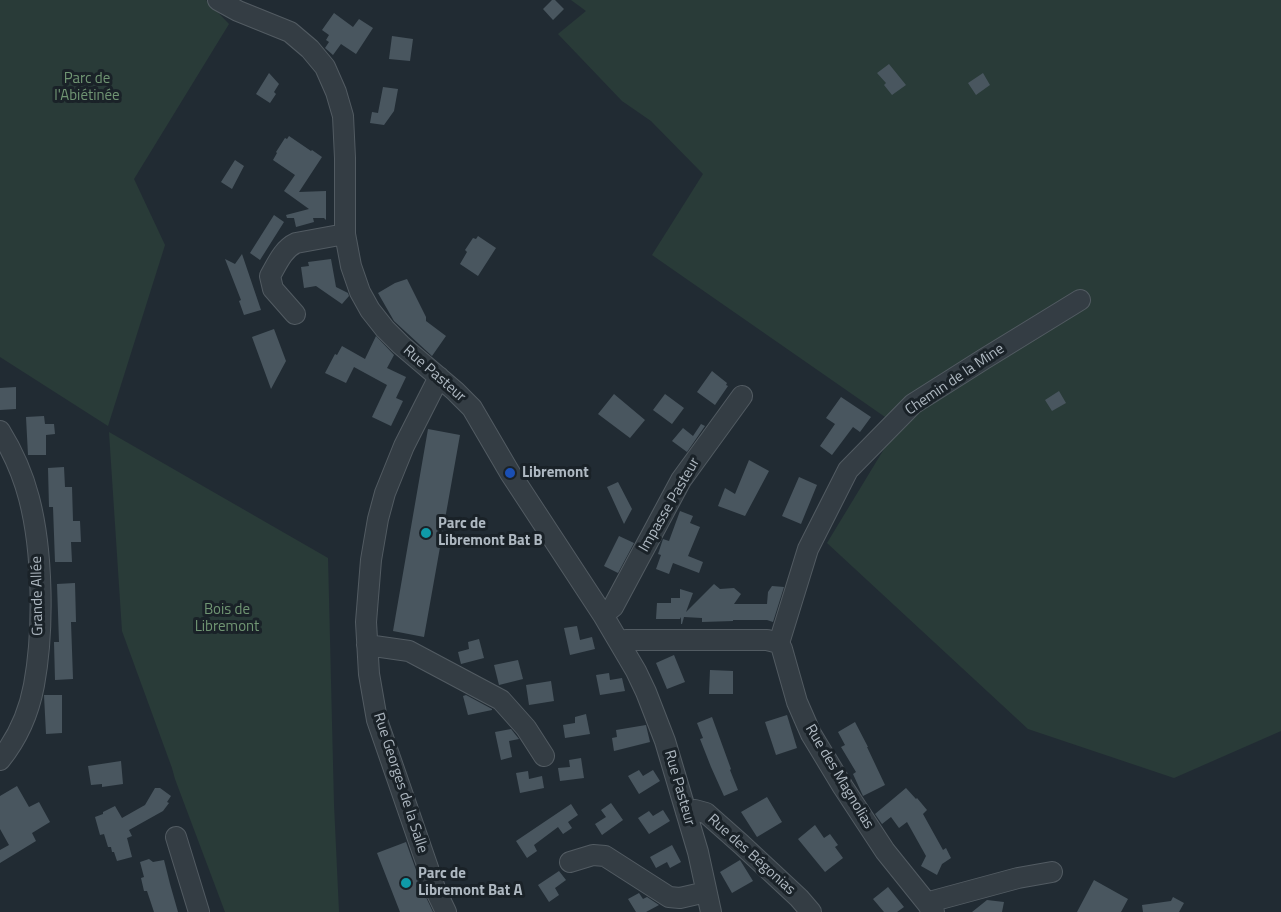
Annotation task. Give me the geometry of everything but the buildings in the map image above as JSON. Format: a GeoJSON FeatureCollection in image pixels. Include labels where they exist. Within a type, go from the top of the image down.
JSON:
{"type":"FeatureCollection","features":[{"type":"Feature","properties":{"kind":"street","name":"Rue Pasteur"},"geometry":{"type":"LineString","coordinates":[[218,0],[238,11],[290,32],[310,49],[325,67],[343,116],[345,234],[355,278],[370,310],[385,329],[464,398],[472,408],[510,473],[620,643],[646,692],[665,741],[698,852],[711,912]]}},
{"type":"Feature","properties":{"kind":"street"},"geometry":{"type":"LineString","coordinates":[[295,314],[273,289],[270,276],[284,252],[296,243],[345,234]]}},
{"type":"Feature","properties":{"kind":"street","name":"Chemin de la Mine"},"geometry":{"type":"LineString","coordinates":[[779,643],[808,549],[848,470],[913,404],[1080,300]]}},
{"type":"Feature","properties":{"kind":"street","name":"Rue Georges de la Salle"},"geometry":{"type":"LineString","coordinates":[[439,377],[404,446],[385,493],[371,560],[366,622],[369,674],[377,720],[436,891],[446,912]]}},
{"type":"Feature","properties":{"kind":"street","name":"Impasse Pasteur"},"geometry":{"type":"LineString","coordinates":[[603,615],[613,607],[681,480],[742,396]]}},
{"type":"Feature","properties":{"kind":"street","name":"Grande Allée"},"geometry":{"type":"LineString","coordinates":[[0,431],[12,452],[28,496],[36,538],[40,590],[34,687],[18,733],[0,760]]}},
{"type":"Feature","properties":{"kind":"street"},"geometry":{"type":"LineString","coordinates":[[620,643],[626,640],[767,640],[779,643]]}},
{"type":"Feature","properties":{"kind":"street","name":"Rue des Magnolias"},"geometry":{"type":"LineString","coordinates":[[779,643],[797,702],[811,734],[885,851],[931,908]]}},
{"type":"Feature","properties":{"kind":"street"},"geometry":{"type":"LineString","coordinates":[[367,645],[409,651],[501,700],[526,728],[544,756]]}},
{"type":"Feature","properties":{"kind":"street","name":"Rue des Bégonias"},"geometry":{"type":"LineString","coordinates":[[686,812],[695,810],[706,813],[799,898],[811,912]]}},
{"type":"Feature","properties":{"kind":"street"},"geometry":{"type":"LineString","coordinates":[[176,837],[199,912]]}},
{"type":"Feature","properties":{"kind":"street"},"geometry":{"type":"LineString","coordinates":[[570,862],[593,855],[605,856],[669,897],[680,898],[706,892]]}},
{"type":"Feature","properties":{"kind":"street"},"geometry":{"type":"LineString","coordinates":[[931,908],[933,901],[1018,878],[1052,872]]}},
{"type":"Feature","properties":{"kind":"green space","name":"Parc de l'Abiétinée"},"geometry":{"type":"Polygon","coordinates":[[[0,0],[206,0],[229,24],[134,179],[165,245],[108,426],[0,357],[0,0]]]}},
{"type":"Feature","properties":{"kind":"green space"},"geometry":{"type":"Polygon","coordinates":[[[571,0],[1281,0],[1281,731],[1174,778],[1028,729],[827,543],[898,426],[652,255],[703,174],[651,121],[622,101],[558,34],[586,11],[571,0]]]}},
{"type":"Feature","properties":{"kind":"green space","name":"Bois de Libremont"},"geometry":{"type":"Polygon","coordinates":[[[109,432],[328,558],[339,912],[225,912],[122,631],[109,432]]]}},
{"type":"Feature","properties":{"kind":"place","name":"Libremont"},"geometry":{"type":"Point","coordinates":[510,473]}},
{"type":"Feature","properties":{"kind":"place","name":"Parc de Libremont Bat B"},"geometry":{"type":"Point","coordinates":[426,533]}},
{"type":"Feature","properties":{"kind":"place","name":"Parc de Libremont Bat A"},"geometry":{"type":"Point","coordinates":[406,883]}}]}
